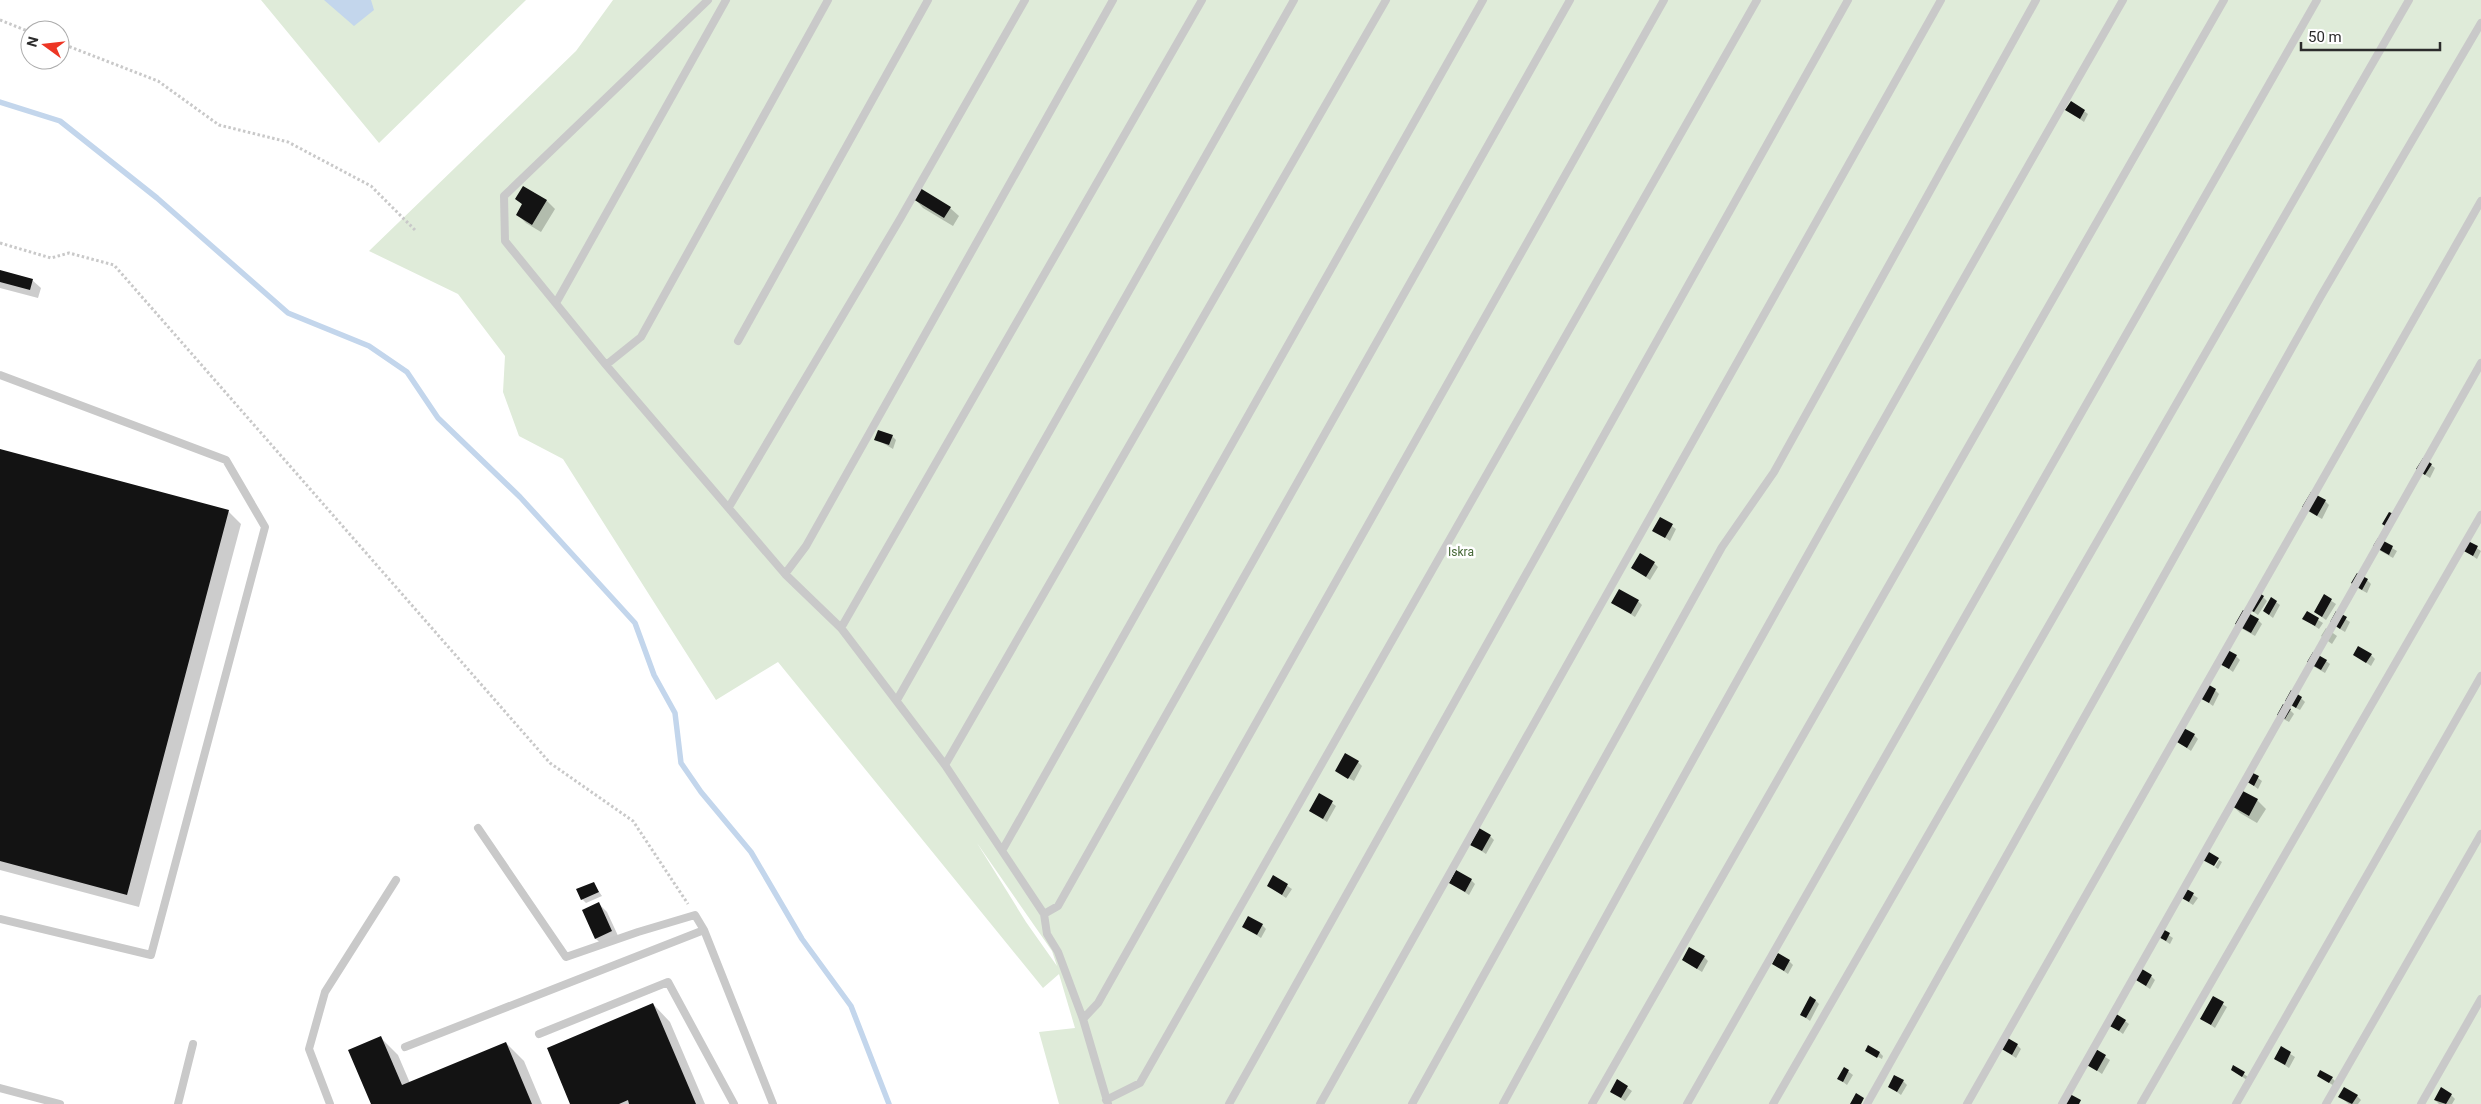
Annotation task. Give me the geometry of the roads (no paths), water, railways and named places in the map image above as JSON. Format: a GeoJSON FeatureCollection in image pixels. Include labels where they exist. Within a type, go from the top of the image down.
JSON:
{"type":"FeatureCollection","features":[{"type":"Feature","properties":{"kind":"lane"},"geometry":{"type":"LineString","coordinates":[[708,0],[504,196],[505,241],[606,365],[785,574],[841,628],[898,700],[945,765],[1044,914],[1047,934],[1058,952],[1083,1019],[1107,1102],[1140,1083],[1757,0]]}},
{"type":"Feature","properties":{"kind":"lane"},"geometry":{"type":"LineString","coordinates":[[556,303],[726,0]]}},
{"type":"Feature","properties":{"kind":"lane"},"geometry":{"type":"LineString","coordinates":[[606,365],[641,337],[828,0]]}},
{"type":"Feature","properties":{"kind":"lane"},"geometry":{"type":"LineString","coordinates":[[738,341],[928,0]]}},
{"type":"Feature","properties":{"kind":"lane"},"geometry":{"type":"LineString","coordinates":[[728,508],[900,219],[1025,0]]}},
{"type":"Feature","properties":{"kind":"lane"},"geometry":{"type":"LineString","coordinates":[[785,574],[806,546],[1113,0]]}},
{"type":"Feature","properties":{"kind":"lane"},"geometry":{"type":"LineString","coordinates":[[841,628],[1202,0]]}},
{"type":"Feature","properties":{"kind":"lane"},"geometry":{"type":"LineString","coordinates":[[898,700],[1294,0]]}},
{"type":"Feature","properties":{"kind":"lane"},"geometry":{"type":"LineString","coordinates":[[945,765],[1386,0]]}},
{"type":"Feature","properties":{"kind":"lane"},"geometry":{"type":"LineString","coordinates":[[1002,850],[1483,0]]}},
{"type":"Feature","properties":{"kind":"lane"},"geometry":{"type":"LineString","coordinates":[[1044,914],[1058,906],[1570,0]]}},
{"type":"Feature","properties":{"kind":"lane"},"geometry":{"type":"LineString","coordinates":[[1083,1019],[1098,1003],[1664,0]]}},
{"type":"Feature","properties":{"kind":"lane"},"geometry":{"type":"LineString","coordinates":[[1229,1104],[1848,0]]}},
{"type":"Feature","properties":{"kind":"lane"},"geometry":{"type":"LineString","coordinates":[[1320,1104],[1941,0]]}},
{"type":"Feature","properties":{"kind":"lane"},"geometry":{"type":"LineString","coordinates":[[1412,1104],[1722,546],[1774,472],[2036,0]]}},
{"type":"Feature","properties":{"kind":"lane"},"geometry":{"type":"LineString","coordinates":[[1503,1104],[1610,907],[1927,343],[2123,0]]}},
{"type":"Feature","properties":{"kind":"lane"},"geometry":{"type":"LineString","coordinates":[[1592,1104],[2224,0]]}},
{"type":"Feature","properties":{"kind":"lane"},"geometry":{"type":"LineString","coordinates":[[1687,1104],[2317,0]]}},
{"type":"Feature","properties":{"kind":"lane"},"geometry":{"type":"LineString","coordinates":[[1773,1104],[2409,0]]}},
{"type":"Feature","properties":{"kind":"lane"},"geometry":{"type":"LineString","coordinates":[[1868,1104],[2321,296],[2481,23]]}},
{"type":"Feature","properties":{"kind":"lane"},"geometry":{"type":"LineString","coordinates":[[1967,1104],[2481,201]]}},
{"type":"Feature","properties":{"kind":"lane"},"geometry":{"type":"LineString","coordinates":[[2062,1104],[2481,363]]}},
{"type":"Feature","properties":{"kind":"lane"},"geometry":{"type":"LineString","coordinates":[[0,375],[226,460],[265,527],[151,955],[0,919]]}},
{"type":"Feature","properties":{"kind":"lane"},"geometry":{"type":"LineString","coordinates":[[2141,1104],[2481,515]]}},
{"type":"Feature","properties":{"kind":"lane"},"geometry":{"type":"LineString","coordinates":[[2236,1104],[2481,676]]}},
{"type":"Feature","properties":{"kind":"lane"},"geometry":{"type":"LineString","coordinates":[[478,828],[566,957],[695,915],[704,930],[773,1104]]}},
{"type":"Feature","properties":{"kind":"lane"},"geometry":{"type":"LineString","coordinates":[[2326,1104],[2481,834]]}},
{"type":"Feature","properties":{"kind":"lane"},"geometry":{"type":"LineString","coordinates":[[330,1104],[309,1049],[325,992],[396,880]]}},
{"type":"Feature","properties":{"kind":"lane"},"geometry":{"type":"LineString","coordinates":[[405,1047],[704,930]]}},
{"type":"Feature","properties":{"kind":"lane"},"geometry":{"type":"LineString","coordinates":[[540,1034],[668,982],[734,1104]]}},
{"type":"Feature","properties":{"kind":"lane"},"geometry":{"type":"LineString","coordinates":[[2421,1104],[2481,999]]}},
{"type":"Feature","properties":{"kind":"lane"},"geometry":{"type":"LineString","coordinates":[[178,1104],[193,1044]]}},
{"type":"Feature","properties":{"kind":"lane"},"geometry":{"type":"LineString","coordinates":[[0,1088],[60,1104]]}},
{"type":"Feature","properties":{"kind":"water"},"geometry":{"type":"Polygon","coordinates":[[[324,0],[371,0],[374,10],[354,26],[324,0]]]}},
{"type":"Feature","properties":{"kind":"waterway"},"geometry":{"type":"LineString","coordinates":[[0,102],[60,121],[157,198],[288,313],[369,346],[407,372],[438,418],[520,497],[635,623],[654,675],[675,713],[681,763],[701,792],[751,852],[802,939],[851,1006],[889,1104]]}},
{"type":"Feature","properties":{"kind":"park label","name":"Iskra"},"geometry":{"type":"Point","coordinates":[1461,552]}}]}
